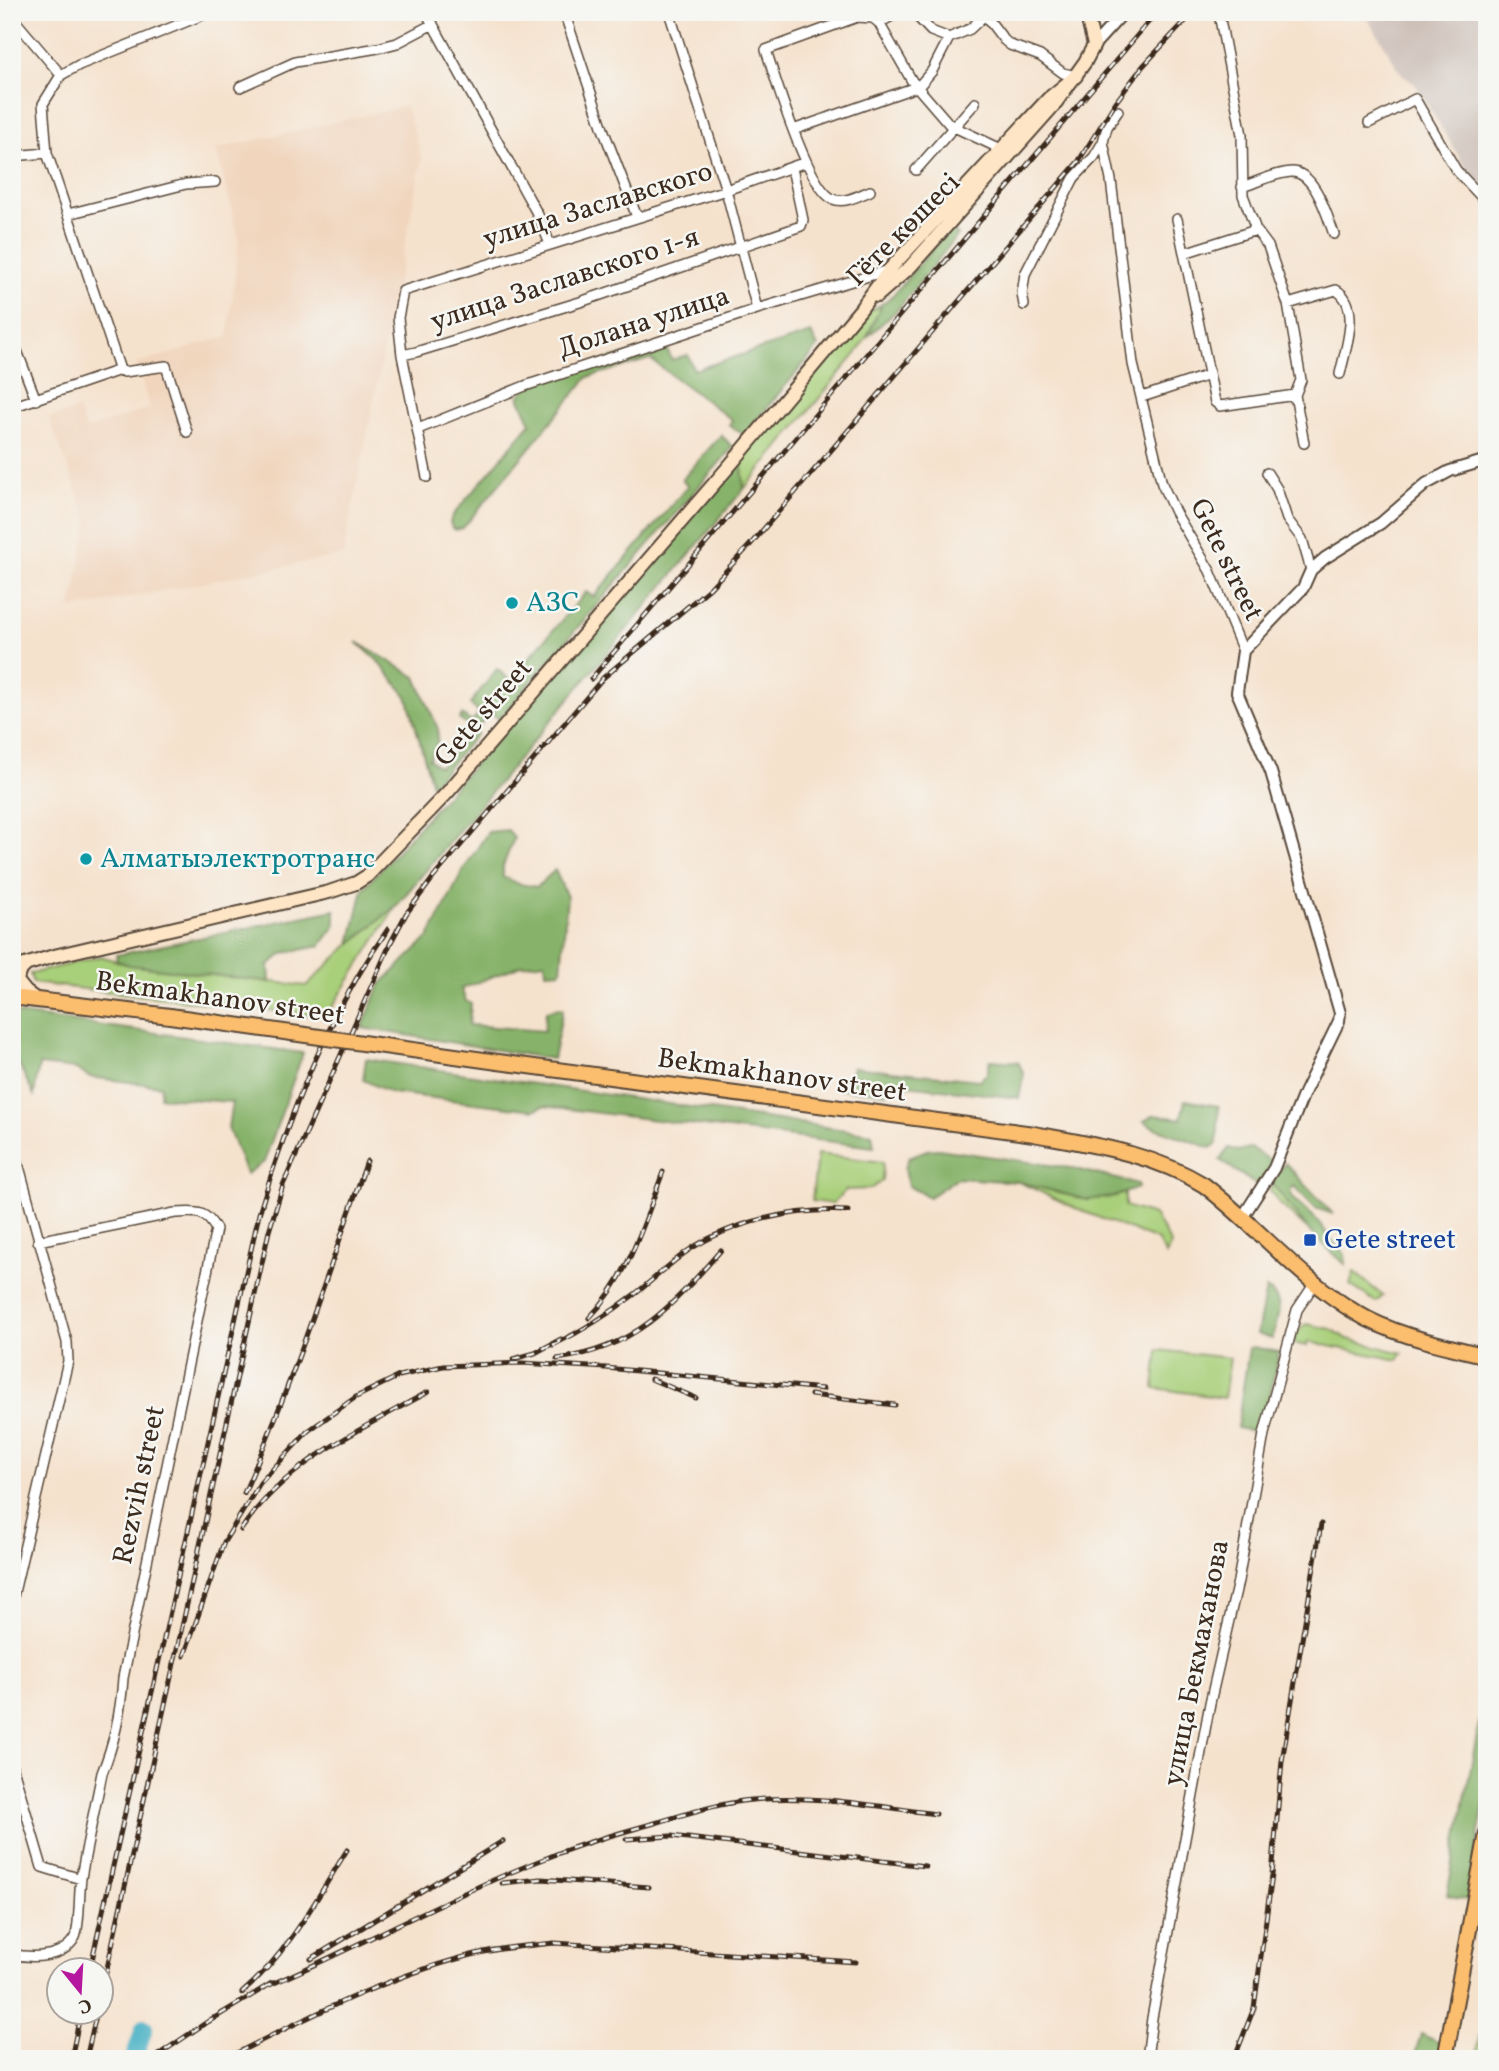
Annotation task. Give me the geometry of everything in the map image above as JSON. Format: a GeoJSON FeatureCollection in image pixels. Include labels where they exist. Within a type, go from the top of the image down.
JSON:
{"type":"FeatureCollection","features":[{"type":"Feature","properties":{"kind":"main road"},"geometry":{"type":"LineString","coordinates":[[1086,12],[1094,45]]}},
{"type":"Feature","properties":{"kind":"main road","name":"Гёте көшесі"},"geometry":{"type":"LineString","coordinates":[[860,310],[910,267],[1054,105],[1076,76],[1094,45]]}},
{"type":"Feature","properties":{"kind":"main road","name":"Гёте көшесі"},"geometry":{"type":"LineString","coordinates":[[860,310],[889,270],[1048,99],[1076,76]]}},
{"type":"Feature","properties":{"kind":"main road","name":"Gete street"},"geometry":{"type":"LineString","coordinates":[[12,969],[330,892],[367,876],[447,793],[860,310]]}},
{"type":"Feature","properties":{"kind":"main road"},"geometry":{"type":"LineString","coordinates":[[28,964],[19,972],[17,981],[37,1000]]}},
{"type":"Feature","properties":{"kind":"main road","name":"Bekmakhanov street"},"geometry":{"type":"LineString","coordinates":[[12,997],[170,1016],[1034,1134],[1118,1149],[1183,1172],[1204,1185],[1315,1283],[1355,1312],[1375,1323],[1406,1334],[1487,1356]]}},
{"type":"Feature","properties":{"kind":"main road"},"geometry":{"type":"LineString","coordinates":[[1446,2059],[1487,1833]]}},
{"type":"Feature","properties":{"kind":"street"},"geometry":{"type":"LineString","coordinates":[[120,370],[47,153],[43,104],[61,75],[79,65],[210,12]]}},
{"type":"Feature","properties":{"kind":"street"},"geometry":{"type":"LineString","coordinates":[[426,12],[538,215],[550,244]]}},
{"type":"Feature","properties":{"kind":"street"},"geometry":{"type":"LineString","coordinates":[[564,12],[603,129],[637,217]]}},
{"type":"Feature","properties":{"kind":"street"},"geometry":{"type":"LineString","coordinates":[[669,12],[726,190],[758,309]]}},
{"type":"Feature","properties":{"kind":"street"},"geometry":{"type":"LineString","coordinates":[[879,23],[899,12]]}},
{"type":"Feature","properties":{"kind":"street"},"geometry":{"type":"LineString","coordinates":[[913,12],[931,31],[948,38]]}},
{"type":"Feature","properties":{"kind":"street"},"geometry":{"type":"LineString","coordinates":[[1094,45],[1124,12]]}},
{"type":"Feature","properties":{"kind":"street"},"geometry":{"type":"LineString","coordinates":[[793,130],[919,86],[932,71],[948,38],[970,29],[987,14],[1010,45],[1040,56],[1063,73],[1076,76]]}},
{"type":"Feature","properties":{"kind":"street"},"geometry":{"type":"LineString","coordinates":[[1219,14],[1242,135],[1242,187],[1256,230],[1268,246],[1288,304],[1301,380],[1295,395],[1304,443]]}},
{"type":"Feature","properties":{"kind":"street"},"geometry":{"type":"LineString","coordinates":[[12,17],[61,75]]}},
{"type":"Feature","properties":{"kind":"street"},"geometry":{"type":"LineString","coordinates":[[870,191],[846,200],[836,201],[828,196],[806,162],[766,50],[857,17],[873,19],[879,23],[912,81],[950,125],[1001,149]]}},
{"type":"Feature","properties":{"kind":"street"},"geometry":{"type":"LineString","coordinates":[[240,87],[295,62],[397,43],[433,24]]}},
{"type":"Feature","properties":{"kind":"street"},"geometry":{"type":"LineString","coordinates":[[1369,123],[1415,99],[1456,170],[1487,203]]}},
{"type":"Feature","properties":{"kind":"street"},"geometry":{"type":"LineString","coordinates":[[916,170],[975,103]]}},
{"type":"Feature","properties":{"kind":"street"},"geometry":{"type":"LineString","coordinates":[[1024,305],[1022,294],[1026,274],[1074,178],[1094,157],[1103,142],[1107,127],[1118,111]]}},
{"type":"Feature","properties":{"kind":"street","name":"Gete street"},"geometry":{"type":"LineString","coordinates":[[1103,142],[1111,180],[1133,364],[1162,484],[1175,512],[1210,571],[1243,651],[1237,692],[1271,772],[1340,1013],[1339,1021],[1304,1093],[1274,1168],[1242,1218]]}},
{"type":"Feature","properties":{"kind":"street"},"geometry":{"type":"LineString","coordinates":[[12,156],[47,153]]}},
{"type":"Feature","properties":{"kind":"street","name":"улица Заславского"},"geometry":{"type":"LineString","coordinates":[[402,355],[398,318],[403,291],[726,190],[806,162]]}},
{"type":"Feature","properties":{"kind":"street","name":"улица Заславского 1-я"},"geometry":{"type":"LineString","coordinates":[[402,355],[580,302],[802,224],[792,168]]}},
{"type":"Feature","properties":{"kind":"street"},"geometry":{"type":"LineString","coordinates":[[1242,187],[1285,173],[1302,174],[1310,180],[1322,201],[1334,234]]}},
{"type":"Feature","properties":{"kind":"street"},"geometry":{"type":"LineString","coordinates":[[68,214],[186,184],[215,182]]}},
{"type":"Feature","properties":{"kind":"street"},"geometry":{"type":"LineString","coordinates":[[1177,219],[1215,402],[1220,405],[1295,395]]}},
{"type":"Feature","properties":{"kind":"street"},"geometry":{"type":"LineString","coordinates":[[1184,253],[1256,230]]}},
{"type":"Feature","properties":{"kind":"street","name":"Долана улица"},"geometry":{"type":"LineString","coordinates":[[418,429],[525,386],[758,309],[889,270]]}},
{"type":"Feature","properties":{"kind":"street"},"geometry":{"type":"LineString","coordinates":[[1288,304],[1336,290],[1343,295],[1348,303],[1349,327],[1340,374]]}},
{"type":"Feature","properties":{"kind":"street"},"geometry":{"type":"LineString","coordinates":[[12,338],[36,400]]}},
{"type":"Feature","properties":{"kind":"street"},"geometry":{"type":"LineString","coordinates":[[402,355],[427,477]]}},
{"type":"Feature","properties":{"kind":"street"},"geometry":{"type":"LineString","coordinates":[[12,407],[120,370],[124,372],[166,366],[187,432]]}},
{"type":"Feature","properties":{"kind":"street"},"geometry":{"type":"LineString","coordinates":[[1142,397],[1209,375]]}},
{"type":"Feature","properties":{"kind":"street"},"geometry":{"type":"LineString","coordinates":[[1243,651],[1303,588],[1311,570],[1325,558],[1381,523],[1426,484],[1450,471],[1487,460]]}},
{"type":"Feature","properties":{"kind":"street"},"geometry":{"type":"LineString","coordinates":[[1267,473],[1277,489],[1287,519],[1302,539],[1311,570]]}},
{"type":"Feature","properties":{"kind":"street"},"geometry":{"type":"LineString","coordinates":[[12,1141],[67,1342],[68,1361],[12,1601]]}},
{"type":"Feature","properties":{"kind":"street","name":"Rezvih street"},"geometry":{"type":"LineString","coordinates":[[12,1954],[26,1958],[50,1955],[64,1948],[76,1936],[81,1879],[102,1773],[108,1758],[122,1693],[216,1229],[209,1217],[198,1212],[175,1213],[38,1241]]}},
{"type":"Feature","properties":{"kind":"street","name":"улица Бекмаханова"},"geometry":{"type":"LineString","coordinates":[[1147,2059],[1152,2018],[1210,1703],[1238,1581],[1264,1434],[1297,1310],[1315,1283]]}},
{"type":"Feature","properties":{"kind":"street"},"geometry":{"type":"LineString","coordinates":[[12,1765],[42,1867],[81,1879]]}},
{"type":"Feature","properties":{"kind":"shaded area"},"geometry":{"type":"Polygon","coordinates":[[[1364,12],[1487,12],[1487,195],[1476,185],[1415,84],[1401,73],[1364,12]]]}},
{"type":"Feature","properties":{"kind":"shaded area"},"geometry":{"type":"Polygon","coordinates":[[[406,106],[422,159],[343,555],[71,609],[88,520],[49,418],[78,409],[86,430],[150,408],[136,364],[228,336],[239,240],[216,149],[406,106]]]}},
{"type":"Feature","properties":{"kind":"green space"},"geometry":{"type":"Polygon","coordinates":[[[950,229],[958,235],[897,310],[867,337],[882,304],[950,229]]]}},
{"type":"Feature","properties":{"kind":"green space"},"geometry":{"type":"Polygon","coordinates":[[[882,304],[856,354],[744,489],[741,457],[869,311],[882,304]]]}},
{"type":"Feature","properties":{"kind":"green space"},"geometry":{"type":"Polygon","coordinates":[[[811,333],[818,347],[744,435],[729,425],[732,420],[650,359],[588,377],[463,528],[452,528],[450,522],[453,515],[531,423],[519,397],[529,382],[663,344],[671,360],[688,355],[694,370],[811,333]]]}},
{"type":"Feature","properties":{"kind":"green space"},"geometry":{"type":"Polygon","coordinates":[[[721,435],[733,447],[499,719],[490,712],[476,729],[477,734],[432,785],[407,696],[377,660],[357,642],[416,677],[438,729],[437,744],[429,759],[439,767],[472,732],[472,729],[459,719],[462,715],[472,722],[479,713],[470,704],[497,669],[510,680],[586,592],[594,597],[688,486],[682,480],[721,435]]]}},
{"type":"Feature","properties":{"kind":"green space"},"geometry":{"type":"Polygon","coordinates":[[[741,457],[744,489],[397,905],[350,944],[363,889],[528,704],[741,457]]]}},
{"type":"Feature","properties":{"kind":"green space"},"geometry":{"type":"Polygon","coordinates":[[[508,830],[514,838],[503,866],[503,877],[519,884],[537,887],[555,870],[567,897],[561,971],[546,972],[545,962],[521,965],[461,989],[466,1001],[471,1004],[469,1025],[544,1031],[546,1011],[563,1009],[553,1059],[362,1028],[380,985],[429,937],[464,869],[488,832],[508,830]]]}},
{"type":"Feature","properties":{"kind":"green space"},"geometry":{"type":"Polygon","coordinates":[[[397,905],[326,1017],[33,983],[30,974],[101,956],[129,965],[306,986],[350,944],[397,905]]]}},
{"type":"Feature","properties":{"kind":"green space"},"geometry":{"type":"Polygon","coordinates":[[[335,910],[335,926],[320,946],[284,953],[269,965],[270,982],[129,965],[117,961],[116,955],[335,910]]]}},
{"type":"Feature","properties":{"kind":"green space"},"geometry":{"type":"Polygon","coordinates":[[[17,1014],[303,1053],[264,1162],[246,1174],[228,1128],[232,1102],[160,1097],[161,1086],[89,1077],[76,1069],[39,1065],[34,1095],[12,1051],[12,1016],[17,1014]]]}},
{"type":"Feature","properties":{"kind":"green space"},"geometry":{"type":"Polygon","coordinates":[[[366,1059],[872,1134],[874,1147],[543,1106],[534,1110],[392,1093],[363,1080],[366,1059]]]}},
{"type":"Feature","properties":{"kind":"green space"},"geometry":{"type":"Polygon","coordinates":[[[990,1060],[1018,1062],[1024,1074],[1019,1098],[906,1085],[889,1093],[837,1089],[849,1079],[853,1067],[979,1080],[987,1074],[990,1060]]]}},
{"type":"Feature","properties":{"kind":"green space"},"geometry":{"type":"Polygon","coordinates":[[[1185,1100],[1219,1106],[1217,1144],[1210,1148],[1155,1128],[1144,1121],[1154,1115],[1181,1119],[1185,1100]]]}},
{"type":"Feature","properties":{"kind":"green space"},"geometry":{"type":"Polygon","coordinates":[[[1229,1148],[1238,1151],[1251,1148],[1273,1162],[1259,1187],[1220,1160],[1229,1148]]]}},
{"type":"Feature","properties":{"kind":"green space"},"geometry":{"type":"Polygon","coordinates":[[[938,1149],[1071,1168],[1138,1184],[1138,1188],[1113,1197],[1087,1200],[1019,1182],[957,1178],[929,1197],[908,1186],[905,1168],[909,1157],[938,1149]]]}},
{"type":"Feature","properties":{"kind":"green space"},"geometry":{"type":"Polygon","coordinates":[[[817,1154],[883,1162],[882,1181],[870,1189],[846,1190],[832,1204],[812,1201],[817,1154]]]}},
{"type":"Feature","properties":{"kind":"green space"},"geometry":{"type":"Polygon","coordinates":[[[1285,1163],[1333,1214],[1315,1208],[1294,1186],[1290,1191],[1296,1202],[1313,1216],[1345,1254],[1346,1265],[1309,1231],[1272,1183],[1285,1163]]]}},
{"type":"Feature","properties":{"kind":"green space"},"geometry":{"type":"Polygon","coordinates":[[[1019,1182],[1087,1200],[1125,1192],[1125,1206],[1154,1215],[1171,1244],[1166,1255],[1157,1240],[1082,1211],[1019,1182]]]}},
{"type":"Feature","properties":{"kind":"green space"},"geometry":{"type":"Polygon","coordinates":[[[1272,1183],[1309,1231],[1278,1202],[1270,1190],[1272,1183]]]}},
{"type":"Feature","properties":{"kind":"green space"},"geometry":{"type":"Polygon","coordinates":[[[1354,1272],[1383,1296],[1376,1302],[1350,1285],[1354,1272]]]}},
{"type":"Feature","properties":{"kind":"green space"},"geometry":{"type":"Polygon","coordinates":[[[1266,1289],[1276,1299],[1279,1311],[1272,1339],[1257,1334],[1266,1289]]]}},
{"type":"Feature","properties":{"kind":"green space"},"geometry":{"type":"Polygon","coordinates":[[[1306,1324],[1331,1329],[1348,1339],[1403,1353],[1398,1360],[1308,1342],[1307,1346],[1293,1343],[1298,1331],[1306,1324]]]}},
{"type":"Feature","properties":{"kind":"green space"},"geometry":{"type":"Polygon","coordinates":[[[1249,1348],[1279,1352],[1269,1400],[1257,1432],[1237,1428],[1249,1348]]]}},
{"type":"Feature","properties":{"kind":"green space"},"geometry":{"type":"Polygon","coordinates":[[[1158,1350],[1230,1358],[1224,1398],[1154,1388],[1158,1350]]]}},
{"type":"Feature","properties":{"kind":"green space"},"geometry":{"type":"Polygon","coordinates":[[[1487,1681],[1487,1788],[1467,1900],[1447,1895],[1487,1681]]]}},
{"type":"Feature","properties":{"kind":"green space"},"geometry":{"type":"Polygon","coordinates":[[[1487,1987],[1487,2059],[1476,2059],[1487,1987]]]}},
{"type":"Feature","properties":{"kind":"green space"},"geometry":{"type":"Polygon","coordinates":[[[1421,2034],[1442,2044],[1439,2059],[1414,2059],[1421,2034]]]}},
{"type":"Feature","properties":{"kind":"waterway"},"geometry":{"type":"LineString","coordinates":[[134,2059],[144,2028]]}},
{"type":"Feature","properties":{"kind":"railway"},"geometry":{"type":"LineString","coordinates":[[591,679],[1157,12]]}},
{"type":"Feature","properties":{"kind":"railway"},"geometry":{"type":"LineString","coordinates":[[110,1955],[269,1231],[283,1185],[406,914],[433,878],[603,678],[710,588],[750,545],[1078,162],[1115,103],[1143,66],[1194,12]]}},
{"type":"Feature","properties":{"kind":"railway"},"geometry":{"type":"LineString","coordinates":[[93,1955],[259,1214],[283,1139],[312,1066],[347,996],[388,929]]}},
{"type":"Feature","properties":{"kind":"railway"},"geometry":{"type":"LineString","coordinates":[[244,1493],[294,1370],[367,1161]]}},
{"type":"Feature","properties":{"kind":"railway"},"geometry":{"type":"LineString","coordinates":[[589,1318],[603,1303],[625,1268],[663,1172]]}},
{"type":"Feature","properties":{"kind":"railway"},"geometry":{"type":"LineString","coordinates":[[553,1345],[615,1308],[689,1250],[725,1231],[786,1214],[848,1211]]}},
{"type":"Feature","properties":{"kind":"railway"},"geometry":{"type":"LineString","coordinates":[[557,1359],[609,1346],[650,1322],[686,1289],[721,1250]]}},
{"type":"Feature","properties":{"kind":"railway"},"geometry":{"type":"LineString","coordinates":[[513,1359],[535,1353],[561,1339]]}},
{"type":"Feature","properties":{"kind":"railway"},"geometry":{"type":"LineString","coordinates":[[184,1656],[224,1542],[260,1483],[308,1431],[356,1397],[399,1376],[443,1366],[522,1363],[606,1368],[823,1389]]}},
{"type":"Feature","properties":{"kind":"railway"},"geometry":{"type":"LineString","coordinates":[[651,1379],[696,1398]]}},
{"type":"Feature","properties":{"kind":"railway"},"geometry":{"type":"LineString","coordinates":[[241,1530],[259,1506],[302,1467],[351,1435],[428,1392]]}},
{"type":"Feature","properties":{"kind":"railway"},"geometry":{"type":"LineString","coordinates":[[811,1395],[895,1405]]}},
{"type":"Feature","properties":{"kind":"railway"},"geometry":{"type":"LineString","coordinates":[[1234,2059],[1254,2008],[1272,1875],[1282,1761],[1321,1524]]}},
{"type":"Feature","properties":{"kind":"railway"},"geometry":{"type":"LineString","coordinates":[[265,1987],[442,1904],[562,1852],[703,1809],[752,1800],[798,1799],[936,1814]]}},
{"type":"Feature","properties":{"kind":"railway"},"geometry":{"type":"LineString","coordinates":[[626,1839],[671,1836],[925,1866]]}},
{"type":"Feature","properties":{"kind":"railway"},"geometry":{"type":"LineString","coordinates":[[311,1959],[503,1841]]}},
{"type":"Feature","properties":{"kind":"railway"},"geometry":{"type":"LineString","coordinates":[[242,1993],[287,1944],[347,1850]]}},
{"type":"Feature","properties":{"kind":"railway"},"geometry":{"type":"LineString","coordinates":[[502,1883],[541,1879],[649,1887]]}},
{"type":"Feature","properties":{"kind":"railway"},"geometry":{"type":"LineString","coordinates":[[225,2059],[319,2012],[384,1984],[450,1961],[501,1949],[554,1943],[856,1962]]}},
{"type":"Feature","properties":{"kind":"railway"},"geometry":{"type":"LineString","coordinates":[[206,2023],[272,1983]]}},
{"type":"Feature","properties":{"kind":"railway"},"geometry":{"type":"LineString","coordinates":[[152,2059],[213,2018]]}},
{"type":"Feature","properties":{"kind":"railway"},"geometry":{"type":"LineString","coordinates":[[71,2059],[78,2025]]}},
{"type":"Feature","properties":{"kind":"railway"},"geometry":{"type":"LineString","coordinates":[[86,2059],[94,2025]]}},
{"type":"Feature","properties":{"kind":"railway"},"geometry":{"type":"LineString","coordinates":[[268,2059],[308,2059]]}},
{"type":"Feature","properties":{"kind":"place","name":"АЗС"},"geometry":{"type":"Point","coordinates":[512,603]}},
{"type":"Feature","properties":{"kind":"place","name":"Алматыэлектротранс"},"geometry":{"type":"Point","coordinates":[86,859]}},
{"type":"Feature","properties":{"kind":"place","name":"Gete street"},"geometry":{"type":"Point","coordinates":[1310,1240]}}]}
